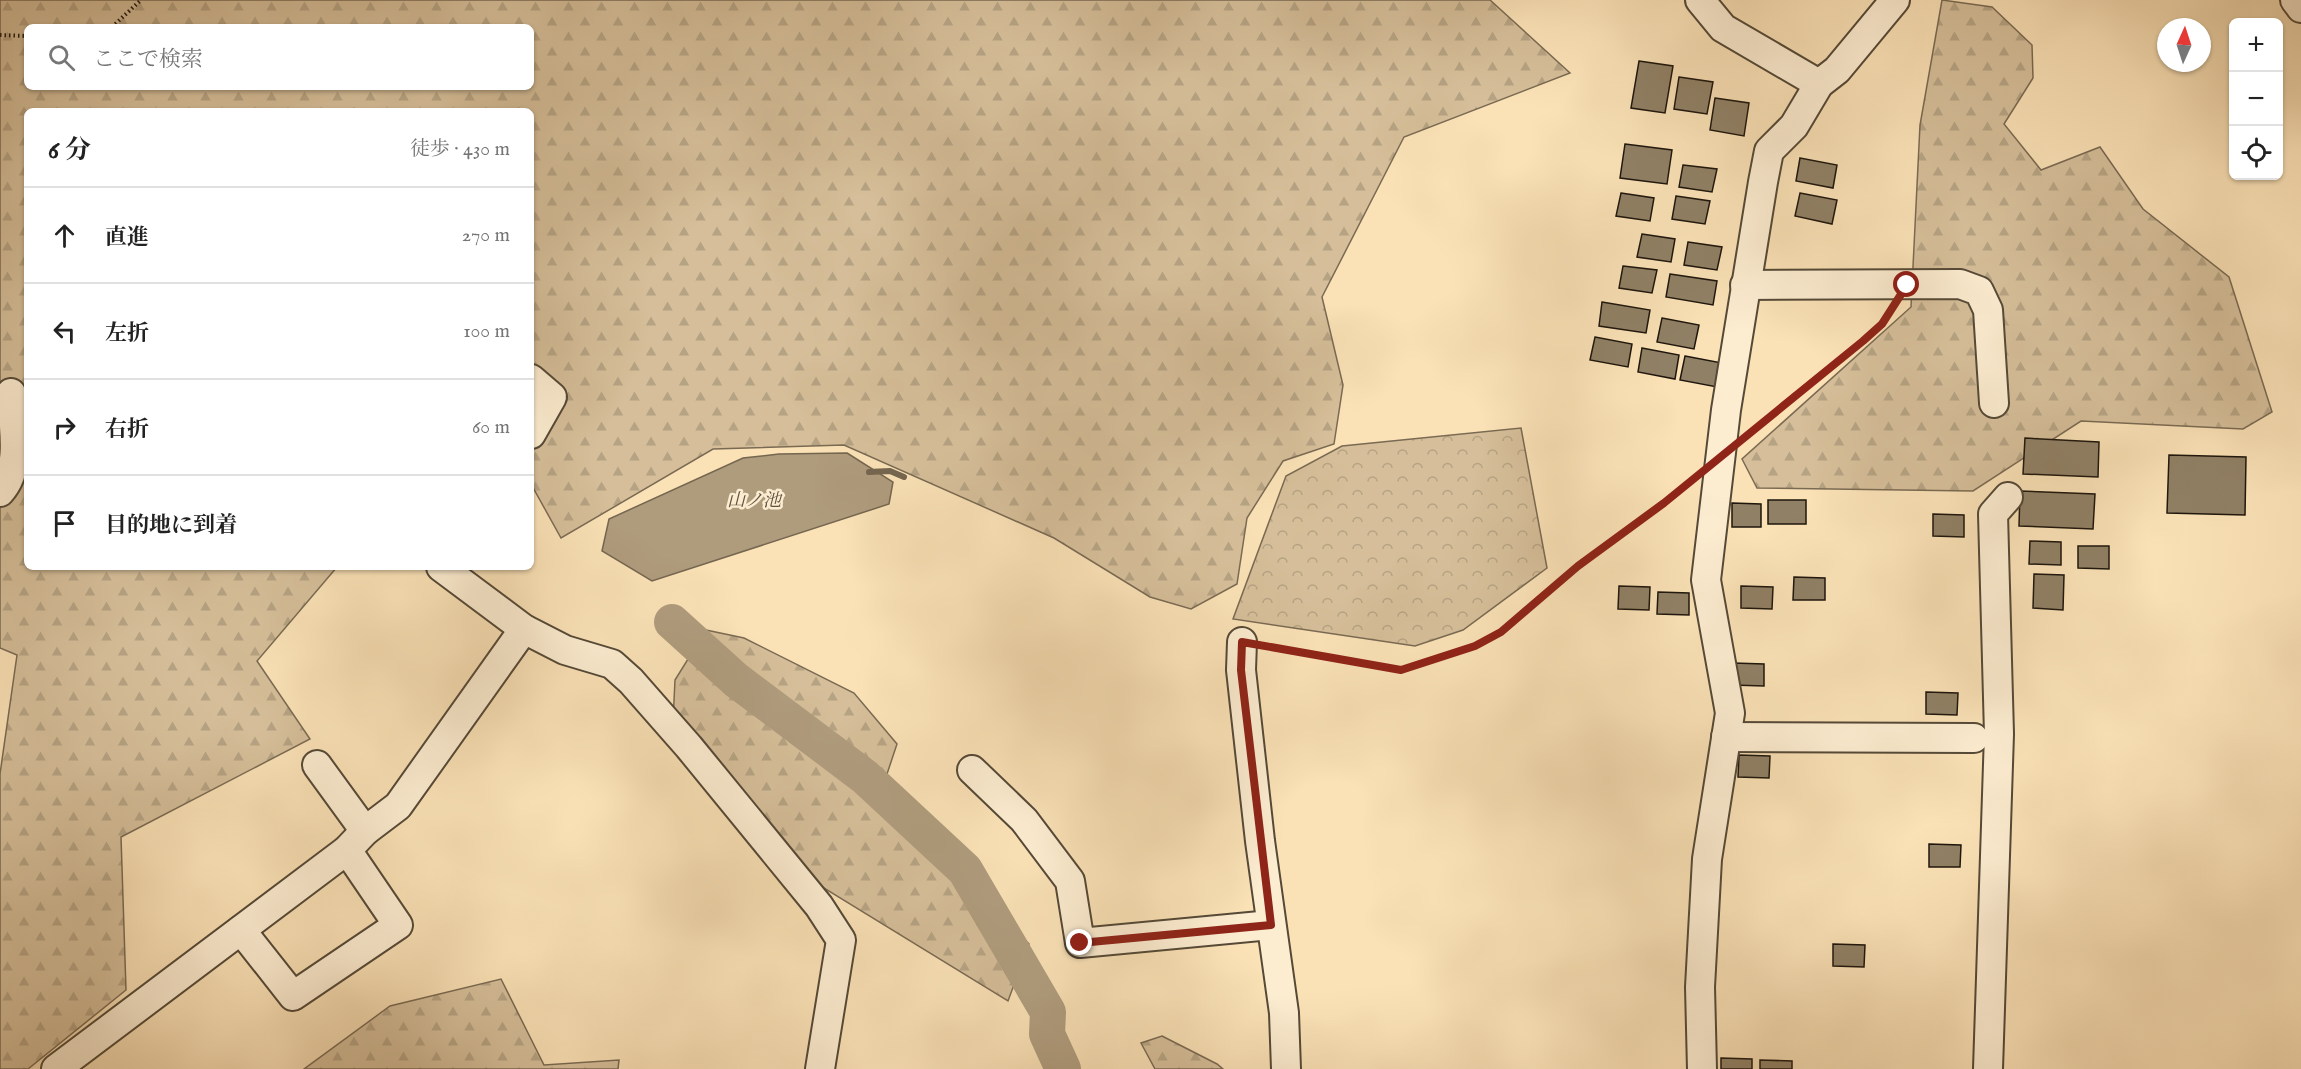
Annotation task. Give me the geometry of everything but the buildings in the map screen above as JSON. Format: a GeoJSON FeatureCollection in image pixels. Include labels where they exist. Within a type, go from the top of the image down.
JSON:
{"type":"FeatureCollection","features":[{"type":"Feature","properties":{"kind":"street"},"geometry":{"type":"LineString","coordinates":[[1700,0],[1723,28],[1819,84]]}},
{"type":"Feature","properties":{"kind":"street"},"geometry":{"type":"LineString","coordinates":[[1702,1069],[1700,987],[1707,859],[1730,713],[1706,580],[1720,457],[1745,285],[1769,151],[1794,126],[1819,84],[1838,70],[1895,0]]}},
{"type":"Feature","properties":{"kind":"street"},"geometry":{"type":"LineString","coordinates":[[2295,0],[2301,8]]}},
{"type":"Feature","properties":{"kind":"street"},"geometry":{"type":"LineString","coordinates":[[1745,285],[1960,284],[1979,291],[1988,310],[1994,403]]}},
{"type":"Feature","properties":{"kind":"street"},"geometry":{"type":"LineString","coordinates":[[534,382],[552,397],[534,429]]}},
{"type":"Feature","properties":{"kind":"street"},"geometry":{"type":"LineString","coordinates":[[0,492],[10,482],[15,456],[11,393]]}},
{"type":"Feature","properties":{"kind":"street"},"geometry":{"type":"LineString","coordinates":[[1988,1069],[1999,734],[1993,514],[2008,497]]}},
{"type":"Feature","properties":{"kind":"street"},"geometry":{"type":"LineString","coordinates":[[445,570],[524,629],[565,650],[612,664],[631,681],[689,747],[819,906],[841,940],[820,1069]]}},
{"type":"Feature","properties":{"kind":"street"},"geometry":{"type":"LineString","coordinates":[[56,1069],[241,930],[398,806],[524,629]]}},
{"type":"Feature","properties":{"kind":"street"},"geometry":{"type":"LineString","coordinates":[[1242,642],[1241,670],[1271,925],[1284,1013],[1286,1069]]}},
{"type":"Feature","properties":{"kind":"street"},"geometry":{"type":"LineString","coordinates":[[1726,737],[1974,738]]}},
{"type":"Feature","properties":{"kind":"street"},"geometry":{"type":"LineString","coordinates":[[241,930],[293,996],[398,925],[317,765]]}},
{"type":"Feature","properties":{"kind":"street"},"geometry":{"type":"LineString","coordinates":[[972,770],[1024,820],[1070,881],[1080,943],[1271,925]]}},
{"type":"Feature","properties":{"kind":"path"},"geometry":{"type":"LineString","coordinates":[[115,24],[141,0]]}},
{"type":"Feature","properties":{"kind":"path"},"geometry":{"type":"LineString","coordinates":[[0,35],[24,36]]}},
{"type":"Feature","properties":{"kind":"path"},"geometry":{"type":"LineString","coordinates":[[1242,642],[1401,670],[1475,646],[1501,632],[1578,566],[1664,503],[1882,324],[1907,285]]}},
{"type":"Feature","properties":{"kind":"green space"},"geometry":{"type":"Polygon","coordinates":[[[0,0],[1490,0],[1570,73],[1404,137],[1322,297],[1343,385],[1334,444],[1283,461],[1247,518],[1237,584],[1191,609],[1150,597],[1054,538],[844,445],[713,449],[561,538],[534,489],[534,108],[24,108],[24,570],[334,570],[257,661],[310,739],[121,837],[126,990],[28,1069],[0,1069],[0,774],[17,655],[0,648],[0,0]]]}},
{"type":"Feature","properties":{"kind":"green space"},"geometry":{"type":"Polygon","coordinates":[[[1942,0],[1992,7],[2032,45],[2033,78],[2004,124],[2041,170],[2100,147],[2143,209],[2229,277],[2272,412],[2243,429],[2081,421],[1973,491],[1757,488],[1742,459],[1911,307],[1920,125],[1942,0]]]}},
{"type":"Feature","properties":{"kind":"green space"},"geometry":{"type":"Polygon","coordinates":[[[1521,428],[1547,568],[1463,630],[1415,646],[1233,619],[1286,476],[1342,446],[1521,428]]]}},
{"type":"Feature","properties":{"kind":"green space"},"geometry":{"type":"Polygon","coordinates":[[[706,630],[744,638],[854,693],[897,744],[879,798],[1029,944],[1008,1001],[814,882],[672,743],[675,680],[706,630]]]}},
{"type":"Feature","properties":{"kind":"green space"},"geometry":{"type":"Polygon","coordinates":[[[501,979],[544,1065],[619,1060],[618,1069],[304,1069],[390,1006],[501,979]]]}},
{"type":"Feature","properties":{"kind":"green space"},"geometry":{"type":"Polygon","coordinates":[[[1162,1036],[1223,1069],[1155,1069],[1141,1043],[1162,1036]]]}},
{"type":"Feature","properties":{"kind":"water","name":"山ノ池"},"geometry":{"type":"Polygon","coordinates":[[[847,453],[893,482],[889,504],[652,581],[602,551],[609,519],[743,458],[779,454],[847,453]]]}},
{"type":"Feature","properties":{"kind":"waterway"},"geometry":{"type":"LineString","coordinates":[[869,472],[890,471],[904,477]]}},
{"type":"Feature","properties":{"kind":"waterway"},"geometry":{"type":"LineString","coordinates":[[672,622],[736,680],[865,777],[965,870],[1048,1012],[1047,1034],[1063,1069]]}},
{"type":"Feature","properties":{"kind":"route"},"geometry":{"type":"LineString","coordinates":[[1080,943],[1271,925],[1241,670],[1242,642],[1401,670],[1475,646],[1501,632],[1578,566],[1664,503],[1863,341],[1882,324],[1907,285]]}}]}
